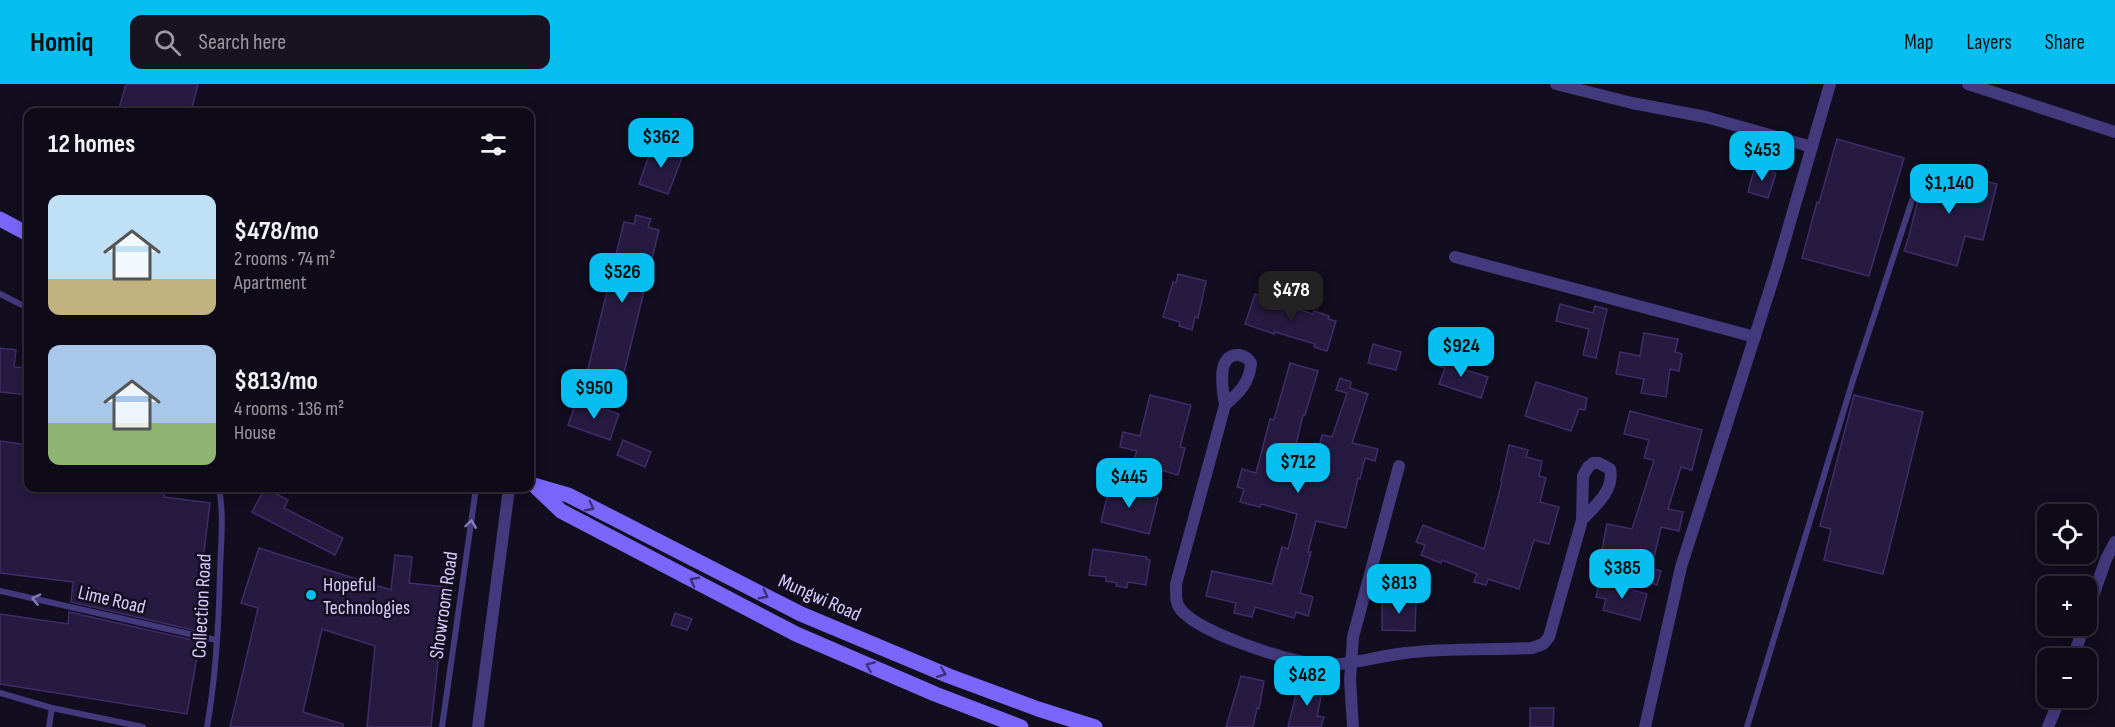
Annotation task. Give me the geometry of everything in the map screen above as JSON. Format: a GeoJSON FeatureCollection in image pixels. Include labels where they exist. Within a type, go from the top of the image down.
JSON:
{"type":"FeatureCollection","features":[{"type":"Feature","properties":{"kind":"main road"},"geometry":{"type":"LineString","coordinates":[[0,219],[24,232]]}},
{"type":"Feature","properties":{"kind":"main road","name":"Mungwi Road"},"geometry":{"type":"LineString","coordinates":[[534,486],[568,495],[801,614],[949,676],[1095,727]]}},
{"type":"Feature","properties":{"kind":"main road","name":"Mungwi Road"},"geometry":{"type":"LineString","coordinates":[[534,487],[561,511],[796,634],[935,694],[1021,727]]}},
{"type":"Feature","properties":{"kind":"street"},"geometry":{"type":"LineString","coordinates":[[1556,84],[1632,103],[1706,117],[1812,147]]}},
{"type":"Feature","properties":{"kind":"street"},"geometry":{"type":"LineString","coordinates":[[1645,727],[1681,567],[1755,337],[1830,84]]}},
{"type":"Feature","properties":{"kind":"street"},"geometry":{"type":"LineString","coordinates":[[1968,84],[2115,132]]}},
{"type":"Feature","properties":{"kind":"street"},"geometry":{"type":"LineString","coordinates":[[1455,256],[1755,337]]}},
{"type":"Feature","properties":{"kind":"street"},"geometry":{"type":"LineString","coordinates":[[1225,405],[1176,585],[1176,602],[1180,610],[1192,620],[1234,641],[1315,664],[1334,665],[1407,653],[1532,648],[1543,644],[1549,637],[1582,520]]}},
{"type":"Feature","properties":{"kind":"street"},"geometry":{"type":"LineString","coordinates":[[1353,727],[1350,661],[1353,637],[1399,466]]}},
{"type":"Feature","properties":{"kind":"street"},"geometry":{"type":"LineString","coordinates":[[478,727],[508,492]]}},
{"type":"Feature","properties":{"kind":"street"},"geometry":{"type":"LineString","coordinates":[[2097,585],[2115,542]]}},
{"type":"Feature","properties":{"kind":"street"},"geometry":{"type":"LineString","coordinates":[[2048,727],[2056,708]]}},
{"type":"Feature","properties":{"kind":"lane"},"geometry":{"type":"LineString","coordinates":[[1748,727],[1854,377],[1920,176]]}},
{"type":"Feature","properties":{"kind":"lane"},"geometry":{"type":"LineString","coordinates":[[0,294],[24,306]]}},
{"type":"Feature","properties":{"kind":"lane","name":"Collection Road"},"geometry":{"type":"LineString","coordinates":[[207,727],[213,694],[216,640],[222,519],[219,492]]}},
{"type":"Feature","properties":{"kind":"lane","name":"Showroom Road"},"geometry":{"type":"LineString","coordinates":[[442,727],[475,492]]}},
{"type":"Feature","properties":{"kind":"lane","name":"Lime Road"},"geometry":{"type":"LineString","coordinates":[[0,591],[216,640]]}},
{"type":"Feature","properties":{"kind":"lane"},"geometry":{"type":"LineString","coordinates":[[0,693],[52,708],[143,727]]}},
{"type":"Feature","properties":{"kind":"lane"},"geometry":{"type":"LineString","coordinates":[[49,727],[52,708]]}},
{"type":"Feature","properties":{"kind":"building"},"geometry":{"type":"Polygon","coordinates":[[[126,84],[198,84],[192,108],[119,108],[126,84]]]}},
{"type":"Feature","properties":{"kind":"building"},"geometry":{"type":"Polygon","coordinates":[[[1837,139],[1904,158],[1869,276],[1802,258],[1837,139]]]}},
{"type":"Feature","properties":{"kind":"building"},"geometry":{"type":"Polygon","coordinates":[[[653,144],[683,155],[668,194],[639,184],[653,144]]]}},
{"type":"Feature","properties":{"kind":"building"},"geometry":{"type":"Polygon","coordinates":[[[1755,166],[1776,173],[1768,198],[1748,192],[1755,166]]]}},
{"type":"Feature","properties":{"kind":"building"},"geometry":{"type":"Polygon","coordinates":[[[1926,167],[1997,184],[1983,240],[1965,236],[1957,266],[1904,251],[1926,167]]]}},
{"type":"Feature","properties":{"kind":"building"},"geometry":{"type":"Polygon","coordinates":[[[636,215],[651,219],[648,227],[659,230],[620,389],[585,381],[624,222],[634,224],[636,215]]]}},
{"type":"Feature","properties":{"kind":"building"},"geometry":{"type":"Polygon","coordinates":[[[1178,274],[1206,281],[1198,318],[1195,317],[1192,330],[1179,326],[1180,322],[1163,317],[1173,282],[1176,283],[1178,274]]]}},
{"type":"Feature","properties":{"kind":"building"},"geometry":{"type":"Polygon","coordinates":[[[1255,294],[1313,314],[1314,311],[1329,316],[1328,319],[1336,321],[1327,351],[1314,347],[1315,344],[1245,324],[1255,294]]]}},
{"type":"Feature","properties":{"kind":"building"},"geometry":{"type":"Polygon","coordinates":[[[1560,304],[1593,313],[1595,306],[1607,309],[1596,358],[1583,355],[1589,329],[1556,321],[1560,304]]]}},
{"type":"Feature","properties":{"kind":"building"},"geometry":{"type":"Polygon","coordinates":[[[1644,333],[1678,339],[1675,352],[1682,354],[1679,371],[1670,369],[1666,397],[1641,393],[1644,379],[1616,374],[1620,352],[1640,356],[1644,333]]]}},
{"type":"Feature","properties":{"kind":"building"},"geometry":{"type":"Polygon","coordinates":[[[1373,344],[1401,352],[1396,370],[1368,363],[1373,344]]]}},
{"type":"Feature","properties":{"kind":"building"},"geometry":{"type":"Polygon","coordinates":[[[0,348],[16,350],[14,367],[24,368],[24,395],[0,392],[0,348]]]}},
{"type":"Feature","properties":{"kind":"building"},"geometry":{"type":"Polygon","coordinates":[[[1443,353],[1456,357],[1453,366],[1488,377],[1481,398],[1439,384],[1445,368],[1438,366],[1443,353]]]}},
{"type":"Feature","properties":{"kind":"building"},"geometry":{"type":"Polygon","coordinates":[[[1290,363],[1318,371],[1305,415],[1303,415],[1292,461],[1313,472],[1322,435],[1332,437],[1347,393],[1336,390],[1340,378],[1351,382],[1350,388],[1368,394],[1352,443],[1378,449],[1375,461],[1365,458],[1346,528],[1316,521],[1308,552],[1311,552],[1300,593],[1313,597],[1308,616],[1296,612],[1294,618],[1255,607],[1252,617],[1234,613],[1236,603],[1206,596],[1212,571],[1272,584],[1282,547],[1288,549],[1297,514],[1261,504],[1260,507],[1240,502],[1244,489],[1237,487],[1242,469],[1256,473],[1270,419],[1274,420],[1290,363]]]}},
{"type":"Feature","properties":{"kind":"building"},"geometry":{"type":"Polygon","coordinates":[[[1536,382],[1587,398],[1585,410],[1579,409],[1571,431],[1525,416],[1536,382]]]}},
{"type":"Feature","properties":{"kind":"building"},"geometry":{"type":"Polygon","coordinates":[[[1150,395],[1191,405],[1180,447],[1185,448],[1178,475],[1140,464],[1141,461],[1134,459],[1137,451],[1120,447],[1123,432],[1140,436],[1150,395]]]}},
{"type":"Feature","properties":{"kind":"building"},"geometry":{"type":"Polygon","coordinates":[[[1854,395],[1923,412],[1883,574],[1824,560],[1831,529],[1820,526],[1854,395]]]}},
{"type":"Feature","properties":{"kind":"building"},"geometry":{"type":"Polygon","coordinates":[[[577,400],[619,414],[610,440],[568,425],[577,400]]]}},
{"type":"Feature","properties":{"kind":"building"},"geometry":{"type":"Polygon","coordinates":[[[1630,411],[1702,430],[1692,470],[1681,467],[1668,509],[1683,512],[1679,531],[1661,527],[1652,566],[1611,558],[1613,551],[1602,549],[1607,524],[1632,529],[1654,460],[1644,458],[1649,440],[1624,434],[1630,411]]]}},
{"type":"Feature","properties":{"kind":"building"},"geometry":{"type":"Polygon","coordinates":[[[623,440],[651,452],[645,467],[617,455],[623,440]]]}},
{"type":"Feature","properties":{"kind":"building"},"geometry":{"type":"Polygon","coordinates":[[[0,441],[24,444],[24,492],[165,492],[164,497],[210,503],[201,575],[205,575],[198,631],[71,602],[73,582],[0,573],[0,441]]]}},
{"type":"Feature","properties":{"kind":"building"},"geometry":{"type":"Polygon","coordinates":[[[1509,445],[1528,450],[1526,457],[1542,461],[1539,476],[1546,478],[1540,502],[1559,507],[1549,544],[1534,540],[1519,589],[1488,579],[1486,585],[1474,582],[1477,574],[1442,560],[1441,563],[1421,555],[1425,545],[1416,542],[1423,525],[1484,549],[1502,482],[1509,445]]]}},
{"type":"Feature","properties":{"kind":"building"},"geometry":{"type":"Polygon","coordinates":[[[1111,481],[1127,485],[1126,490],[1158,498],[1149,534],[1101,522],[1111,481]]]}},
{"type":"Feature","properties":{"kind":"building"},"geometry":{"type":"Polygon","coordinates":[[[263,492],[273,492],[288,500],[284,508],[343,538],[335,555],[252,512],[263,492]]]}},
{"type":"Feature","properties":{"kind":"building"},"geometry":{"type":"Polygon","coordinates":[[[259,548],[391,590],[395,555],[412,557],[409,583],[446,587],[431,727],[367,727],[375,646],[322,629],[303,712],[343,724],[343,727],[230,727],[258,608],[241,603],[259,548]]]}},
{"type":"Feature","properties":{"kind":"building"},"geometry":{"type":"Polygon","coordinates":[[[1093,549],[1147,557],[1146,559],[1150,560],[1146,585],[1128,582],[1127,588],[1106,581],[1106,577],[1089,575],[1093,549]]]}},
{"type":"Feature","properties":{"kind":"building"},"geometry":{"type":"Polygon","coordinates":[[[1648,567],[1661,571],[1657,585],[1643,580],[1648,567]]]}},
{"type":"Feature","properties":{"kind":"building"},"geometry":{"type":"Polygon","coordinates":[[[1600,581],[1647,594],[1640,620],[1603,610],[1606,599],[1596,597],[1600,581]]]}},
{"type":"Feature","properties":{"kind":"building"},"geometry":{"type":"Polygon","coordinates":[[[1382,599],[1416,600],[1415,631],[1382,630],[1382,599]]]}},
{"type":"Feature","properties":{"kind":"building"},"geometry":{"type":"Polygon","coordinates":[[[69,612],[197,641],[196,645],[199,645],[187,714],[0,684],[0,614],[68,624],[69,612]]]}},
{"type":"Feature","properties":{"kind":"building"},"geometry":{"type":"Polygon","coordinates":[[[675,613],[692,619],[687,630],[671,625],[675,613]]]}},
{"type":"Feature","properties":{"kind":"building"},"geometry":{"type":"Polygon","coordinates":[[[1241,676],[1264,681],[1259,709],[1257,708],[1253,727],[1226,727],[1241,676]]]}},
{"type":"Feature","properties":{"kind":"building"},"geometry":{"type":"Polygon","coordinates":[[[1299,682],[1323,687],[1317,716],[1324,717],[1321,727],[1288,727],[1299,682]]]}},
{"type":"Feature","properties":{"kind":"building"},"geometry":{"type":"Polygon","coordinates":[[[1530,708],[1554,708],[1553,727],[1530,727],[1530,708]]]}},
{"type":"Feature","properties":{"kind":"place","name":"Hopeful Technologies"},"geometry":{"type":"Point","coordinates":[311,595]}}]}
